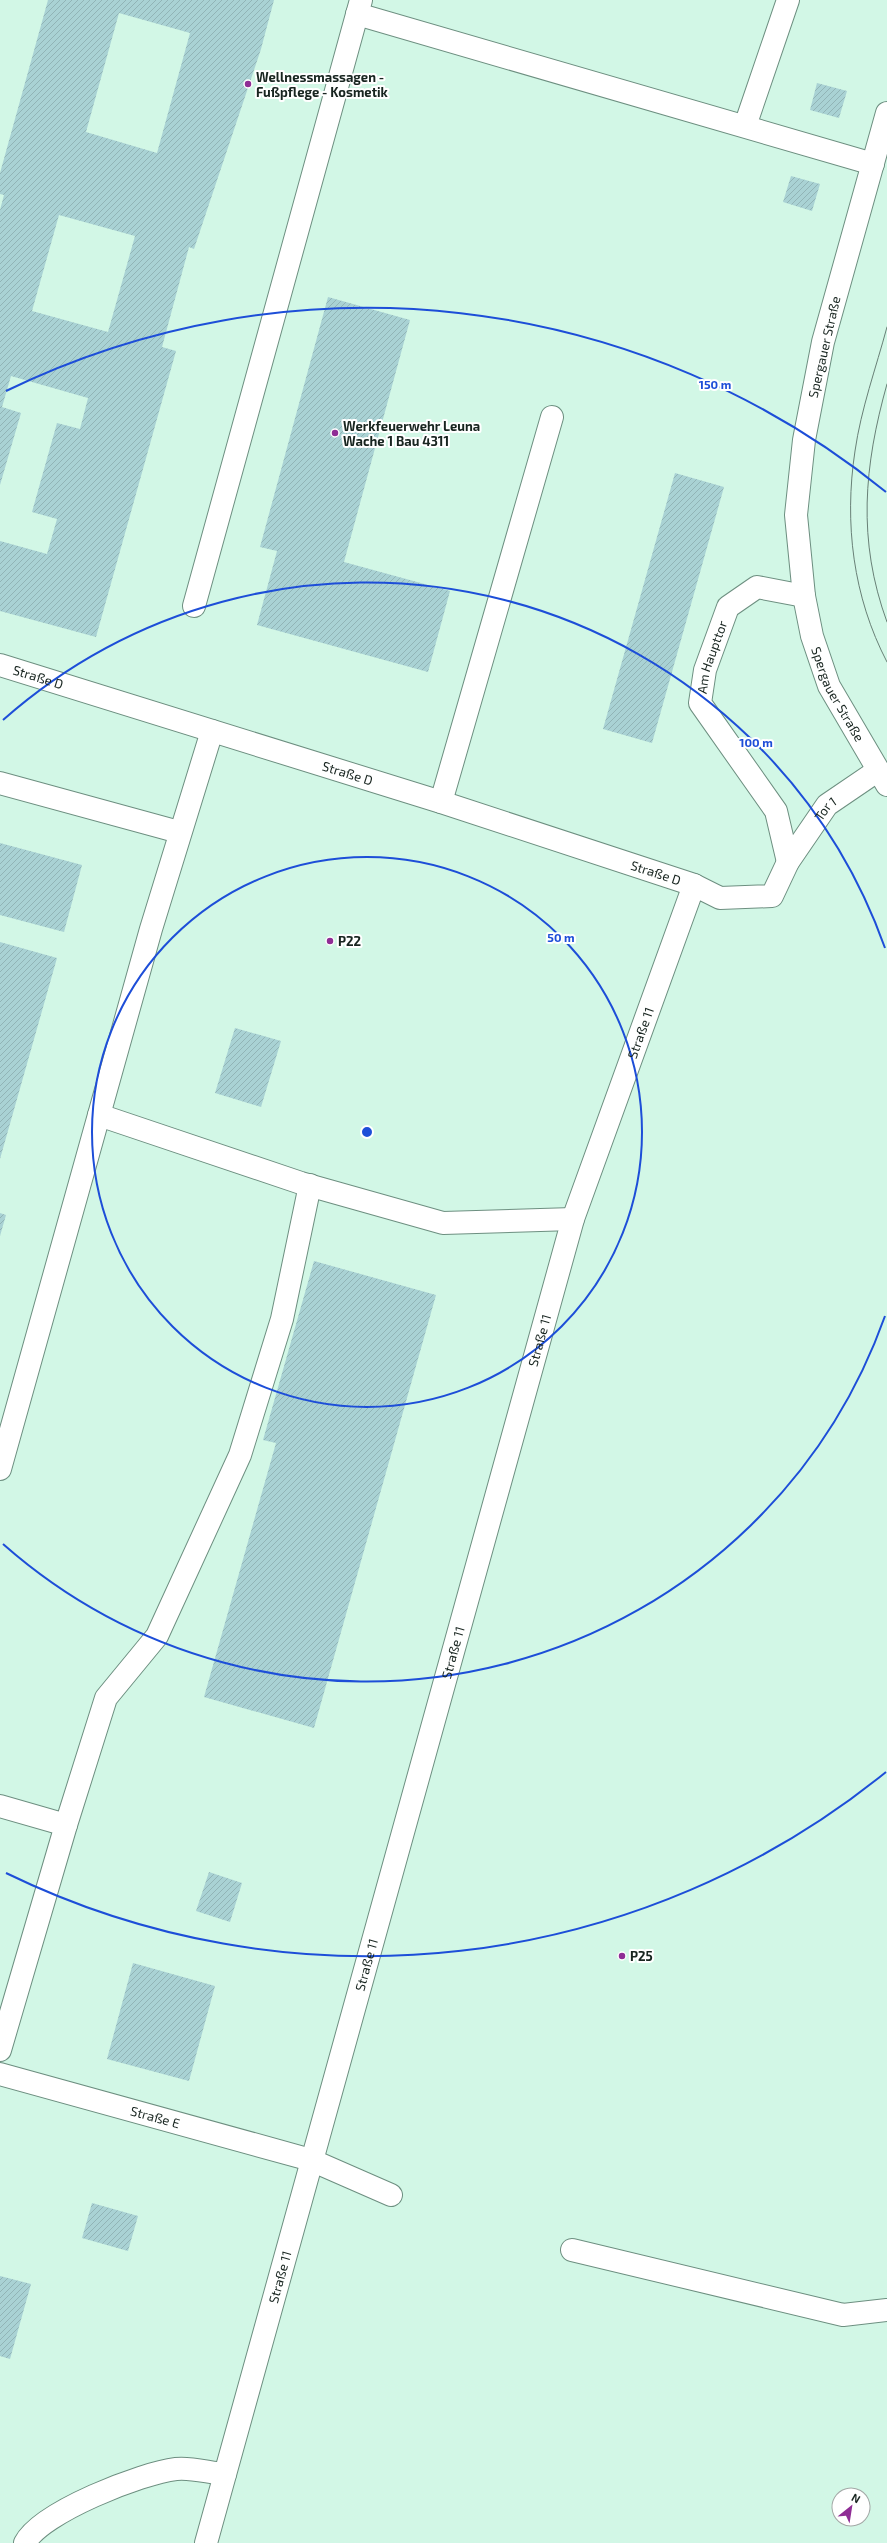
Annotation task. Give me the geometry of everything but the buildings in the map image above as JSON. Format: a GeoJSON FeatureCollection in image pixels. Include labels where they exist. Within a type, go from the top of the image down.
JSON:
{"type":"FeatureCollection","features":[{"type":"Feature","properties":{"kind":"main road"},"geometry":{"type":"LineString","coordinates":[[745,126],[788,0]]}},
{"type":"Feature","properties":{"kind":"main road"},"geometry":{"type":"LineString","coordinates":[[194,606],[359,7],[873,164]]}},
{"type":"Feature","properties":{"kind":"main road","name":"Spergauer Straße"},"geometry":{"type":"LineString","coordinates":[[882,778],[829,686],[812,636],[804,590],[796,515],[804,440],[823,342],[887,113]]}},
{"type":"Feature","properties":{"kind":"main road"},"geometry":{"type":"LineString","coordinates":[[440,802],[552,417]]}},
{"type":"Feature","properties":{"kind":"main road","name":"Am Haupttor"},"geometry":{"type":"LineString","coordinates":[[788,862],[776,811],[700,703],[705,670],[728,607],[757,588],[804,590]]}},
{"type":"Feature","properties":{"kind":"main road","name":"Straße D"},"geometry":{"type":"LineString","coordinates":[[0,665],[440,802],[694,885]]}},
{"type":"Feature","properties":{"kind":"main road"},"geometry":{"type":"LineString","coordinates":[[0,1469],[179,832],[212,731]]}},
{"type":"Feature","properties":{"kind":"main road","name":"Tor 1"},"geometry":{"type":"LineString","coordinates":[[788,862],[827,805],[882,778]]}},
{"type":"Feature","properties":{"kind":"main road"},"geometry":{"type":"LineString","coordinates":[[0,782],[179,832]]}},
{"type":"Feature","properties":{"kind":"main road"},"geometry":{"type":"LineString","coordinates":[[694,885],[720,898],[772,896],[788,862]]}},
{"type":"Feature","properties":{"kind":"main road","name":"Straße 11"},"geometry":{"type":"LineString","coordinates":[[206,2543],[573,1218],[694,885]]}},
{"type":"Feature","properties":{"kind":"main road"},"geometry":{"type":"LineString","coordinates":[[99,1115],[310,1185],[443,1223],[573,1218]]}},
{"type":"Feature","properties":{"kind":"main road"},"geometry":{"type":"LineString","coordinates":[[0,2050],[66,1825],[106,1698],[157,1636],[240,1455],[282,1319],[310,1185]]}},
{"type":"Feature","properties":{"kind":"main road"},"geometry":{"type":"LineString","coordinates":[[0,1806],[66,1825]]}},
{"type":"Feature","properties":{"kind":"main road","name":"Straße E"},"geometry":{"type":"LineString","coordinates":[[0,2074],[311,2160],[391,2195]]}},
{"type":"Feature","properties":{"kind":"main road"},"geometry":{"type":"LineString","coordinates":[[572,2250],[842,2315],[887,2310]]}},
{"type":"Feature","properties":{"kind":"main road"},"geometry":{"type":"LineString","coordinates":[[25,2543],[55,2514],[142,2476],[178,2468],[225,2474]]}},
{"type":"Feature","properties":{"kind":"tram line"},"geometry":{"type":"LineString","coordinates":[[887,327],[865,404],[858,435],[852,478],[851,505],[851,532],[859,586],[875,637],[887,662]]}},
{"type":"Feature","properties":{"kind":"tram line"},"geometry":{"type":"LineString","coordinates":[[887,384],[873,444],[867,503],[871,562],[877,592],[887,622]]}},
{"type":"Feature","properties":{"kind":"place","name":"Wellnessmassagen - Fußpflege - Kosmetik"},"geometry":{"type":"Point","coordinates":[248,84]}},
{"type":"Feature","properties":{"kind":"place","name":"Werkfeuerwehr Leuna Wache 1 Bau 4311"},"geometry":{"type":"Point","coordinates":[335,433]}},
{"type":"Feature","properties":{"kind":"place","name":"P22"},"geometry":{"type":"Point","coordinates":[330,941]}},
{"type":"Feature","properties":{"kind":"place","name":"P25"},"geometry":{"type":"Point","coordinates":[622,1956]}}]}
